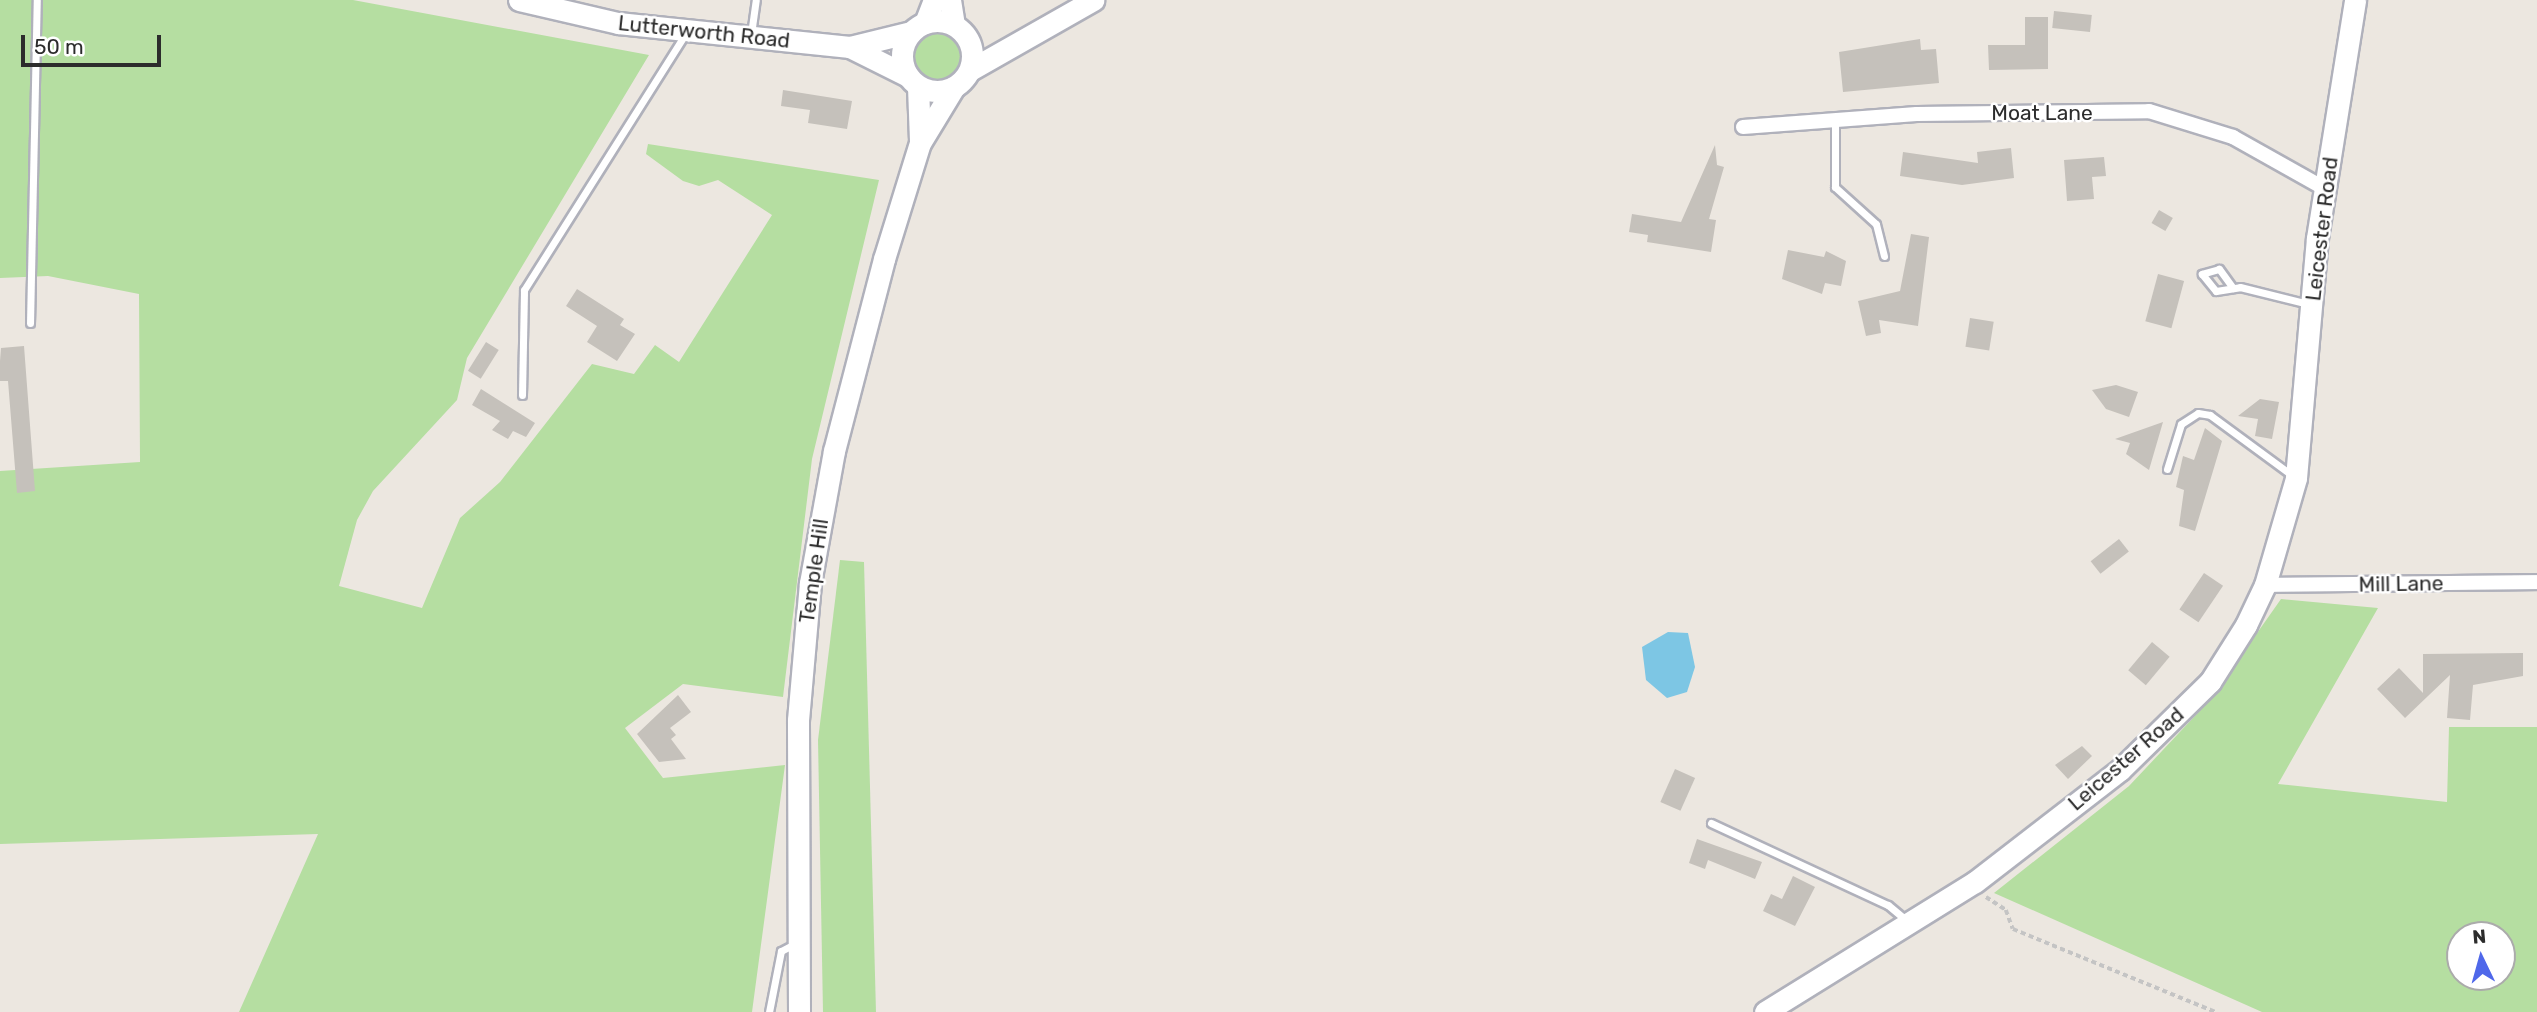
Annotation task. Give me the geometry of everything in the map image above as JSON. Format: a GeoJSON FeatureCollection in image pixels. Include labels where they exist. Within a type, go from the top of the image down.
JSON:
{"type":"FeatureCollection","features":[{"type":"Feature","properties":{"kind":"main road","name":"Lutterworth Road"},"geometry":{"type":"LineString","coordinates":[[519,0],[687,33],[850,47],[918,28]]}},
{"type":"Feature","properties":{"kind":"main road"},"geometry":{"type":"LineString","coordinates":[[934,0],[903,49],[913,81],[936,91],[954,87],[970,70],[1023,36],[1093,0]]}},
{"type":"Feature","properties":{"kind":"main road"},"geometry":{"type":"LineString","coordinates":[[950,0],[958,28],[972,50],[970,70]]}},
{"type":"Feature","properties":{"kind":"main road","name":"Leicester Road"},"geometry":{"type":"LineString","coordinates":[[1765,1012],[1975,882],[2160,736],[2210,682],[2265,585],[2296,478],[2324,188],[2355,0]]}},
{"type":"Feature","properties":{"kind":"main road"},"geometry":{"type":"LineString","coordinates":[[918,28],[958,28],[1023,36]]}},
{"type":"Feature","properties":{"kind":"main road","name":"Lutterworth Road"},"geometry":{"type":"LineString","coordinates":[[850,47],[913,81]]}},
{"type":"Feature","properties":{"kind":"main road","name":"Temple Hill"},"geometry":{"type":"LineString","coordinates":[[913,81],[920,143]]}},
{"type":"Feature","properties":{"kind":"main road","name":"Temple Hill"},"geometry":{"type":"LineString","coordinates":[[799,1012],[798,720],[810,583],[834,451],[920,143],[954,87]]}},
{"type":"Feature","properties":{"kind":"street","name":"Moat Lane"},"geometry":{"type":"LineString","coordinates":[[1743,127],[1917,114],[2169,114],[2233,137],[2324,188]]}},
{"type":"Feature","properties":{"kind":"street","name":"Mill Lane"},"geometry":{"type":"LineString","coordinates":[[2265,585],[2537,582]]}},
{"type":"Feature","properties":{"kind":"lane"},"geometry":{"type":"LineString","coordinates":[[30,323],[37,0]]}},
{"type":"Feature","properties":{"kind":"lane"},"geometry":{"type":"LineString","coordinates":[[751,38],[756,0]]}},
{"type":"Feature","properties":{"kind":"lane"},"geometry":{"type":"LineString","coordinates":[[522,395],[524,290],[687,33]]}},
{"type":"Feature","properties":{"kind":"lane"},"geometry":{"type":"LineString","coordinates":[[1835,122],[1835,187],[1876,224],[1884,256]]}},
{"type":"Feature","properties":{"kind":"lane"},"geometry":{"type":"LineString","coordinates":[[2233,288],[2312,306]]}},
{"type":"Feature","properties":{"kind":"lane"},"geometry":{"type":"LineString","coordinates":[[2167,469],[2181,424],[2198,413],[2218,420],[2260,458],[2296,478]]}},
{"type":"Feature","properties":{"kind":"lane"},"geometry":{"type":"LineString","coordinates":[[1711,823],[1888,905],[1910,922]]}},
{"type":"Feature","properties":{"kind":"lane"},"geometry":{"type":"LineString","coordinates":[[769,1012],[781,951],[798,944]]}},
{"type":"Feature","properties":{"kind":"path"},"geometry":{"type":"LineString","coordinates":[[1980,891],[2006,910],[2013,929],[2215,1012]]}},
{"type":"Feature","properties":{"kind":"green space"},"geometry":{"type":"Polygon","coordinates":[[[0,0],[353,0],[649,55],[467,358],[457,400],[373,491],[357,520],[339,586],[422,608],[460,518],[500,482],[592,364],[634,374],[655,345],[679,362],[772,215],[718,180],[699,186],[683,181],[646,154],[648,144],[879,180],[812,459],[783,697],[683,684],[625,728],[663,778],[785,765],[752,1012],[239,1012],[318,834],[0,844],[0,471],[140,462],[139,294],[48,276],[0,278],[0,0]]]}},
{"type":"Feature","properties":{"kind":"green space"},"geometry":{"type":"Polygon","coordinates":[[[937,30],[956,38],[964,57],[956,76],[937,84],[918,76],[910,57],[918,38],[937,30]]]}},
{"type":"Feature","properties":{"kind":"green space"},"geometry":{"type":"Polygon","coordinates":[[[840,560],[864,562],[876,1012],[823,1012],[818,740],[840,560]]]}},
{"type":"Feature","properties":{"kind":"green space"},"geometry":{"type":"Polygon","coordinates":[[[2281,599],[2378,608],[2278,784],[2447,802],[2449,727],[2537,727],[2537,1012],[2262,1012],[1994,893],[2129,786],[2210,700],[2281,599]]]}},
{"type":"Feature","properties":{"kind":"water"},"geometry":{"type":"Polygon","coordinates":[[[1668,632],[1688,633],[1695,667],[1687,692],[1667,698],[1646,680],[1642,647],[1668,632]]]}},
{"type":"Feature","properties":{"kind":"building"},"geometry":{"type":"Polygon","coordinates":[[[2054,11],[2092,15],[2090,32],[2052,28],[2054,11]]]}},
{"type":"Feature","properties":{"kind":"building"},"geometry":{"type":"Polygon","coordinates":[[[2025,17],[2048,17],[2048,69],[1989,70],[1988,45],[2025,45],[2025,17]]]}},
{"type":"Feature","properties":{"kind":"building"},"geometry":{"type":"Polygon","coordinates":[[[1920,39],[1921,50],[1936,49],[1939,83],[1843,92],[1839,52],[1920,39]]]}},
{"type":"Feature","properties":{"kind":"building"},"geometry":{"type":"Polygon","coordinates":[[[783,90],[852,101],[847,129],[808,123],[810,110],[781,106],[783,90]]]}},
{"type":"Feature","properties":{"kind":"building"},"geometry":{"type":"Polygon","coordinates":[[[1715,145],[1717,165],[1724,167],[1709,219],[1716,220],[1711,252],[1647,242],[1648,235],[1629,232],[1632,214],[1681,222],[1715,145]]]}},
{"type":"Feature","properties":{"kind":"building"},"geometry":{"type":"Polygon","coordinates":[[[2011,148],[2014,178],[1962,185],[1900,176],[1903,152],[1978,163],[1977,152],[2011,148]]]}},
{"type":"Feature","properties":{"kind":"building"},"geometry":{"type":"Polygon","coordinates":[[[2104,157],[2106,176],[2092,177],[2094,199],[2067,201],[2064,160],[2104,157]]]}},
{"type":"Feature","properties":{"kind":"building"},"geometry":{"type":"Polygon","coordinates":[[[2159,210],[2173,218],[2165,231],[2152,223],[2159,210]]]}},
{"type":"Feature","properties":{"kind":"building"},"geometry":{"type":"Polygon","coordinates":[[[1911,234],[1929,237],[1918,326],[1879,320],[1881,333],[1866,336],[1858,301],[1900,291],[1911,234]]]}},
{"type":"Feature","properties":{"kind":"building"},"geometry":{"type":"Polygon","coordinates":[[[1788,250],[1824,257],[1826,251],[1846,261],[1841,286],[1825,283],[1822,294],[1782,279],[1788,250]]]}},
{"type":"Feature","properties":{"kind":"building"},"geometry":{"type":"Polygon","coordinates":[[[2158,274],[2184,281],[2171,328],[2145,321],[2158,274]]]}},
{"type":"Feature","properties":{"kind":"building"},"geometry":{"type":"Polygon","coordinates":[[[577,289],[624,319],[620,325],[635,334],[617,361],[587,342],[597,326],[566,306],[577,289]]]}},
{"type":"Feature","properties":{"kind":"building"},"geometry":{"type":"Polygon","coordinates":[[[1970,318],[1994,322],[1989,350],[1965,347],[1970,318]]]}},
{"type":"Feature","properties":{"kind":"building"},"geometry":{"type":"Polygon","coordinates":[[[486,342],[499,350],[481,379],[468,371],[486,342]]]}},
{"type":"Feature","properties":{"kind":"building"},"geometry":{"type":"Polygon","coordinates":[[[24,346],[35,491],[17,493],[8,381],[0,381],[0,361],[1,348],[24,346]]]}},
{"type":"Feature","properties":{"kind":"building"},"geometry":{"type":"Polygon","coordinates":[[[2116,385],[2138,392],[2129,417],[2106,409],[2092,390],[2116,385]]]}},
{"type":"Feature","properties":{"kind":"building"},"geometry":{"type":"Polygon","coordinates":[[[481,389],[535,423],[526,437],[513,431],[508,439],[492,430],[500,421],[472,405],[481,389]]]}},
{"type":"Feature","properties":{"kind":"building"},"geometry":{"type":"Polygon","coordinates":[[[2260,399],[2279,402],[2272,439],[2255,436],[2258,419],[2238,416],[2260,399]]]}},
{"type":"Feature","properties":{"kind":"building"},"geometry":{"type":"Polygon","coordinates":[[[2163,422],[2149,470],[2126,454],[2130,443],[2115,439],[2163,422]]]}},
{"type":"Feature","properties":{"kind":"building"},"geometry":{"type":"Polygon","coordinates":[[[2205,428],[2222,441],[2195,531],[2179,526],[2184,490],[2176,487],[2183,456],[2194,460],[2205,428]]]}},
{"type":"Feature","properties":{"kind":"building"},"geometry":{"type":"Polygon","coordinates":[[[2119,539],[2129,552],[2100,574],[2091,561],[2119,539]]]}},
{"type":"Feature","properties":{"kind":"building"},"geometry":{"type":"Polygon","coordinates":[[[2204,573],[2223,586],[2198,622],[2179,609],[2204,573]]]}},
{"type":"Feature","properties":{"kind":"building"},"geometry":{"type":"Polygon","coordinates":[[[2152,642],[2170,657],[2146,685],[2128,670],[2152,642]]]}},
{"type":"Feature","properties":{"kind":"building"},"geometry":{"type":"Polygon","coordinates":[[[2523,653],[2523,676],[2473,685],[2470,720],[2447,718],[2450,675],[2405,718],[2377,689],[2399,668],[2423,693],[2423,654],[2523,653]]]}},
{"type":"Feature","properties":{"kind":"building"},"geometry":{"type":"Polygon","coordinates":[[[678,695],[691,712],[670,728],[676,735],[671,739],[686,759],[659,762],[637,734],[678,695]]]}},
{"type":"Feature","properties":{"kind":"building"},"geometry":{"type":"Polygon","coordinates":[[[2082,746],[2092,756],[2068,779],[2055,765],[2082,746]]]}},
{"type":"Feature","properties":{"kind":"building"},"geometry":{"type":"Polygon","coordinates":[[[1675,769],[1695,778],[1680,811],[1660,802],[1675,769]]]}},
{"type":"Feature","properties":{"kind":"building"},"geometry":{"type":"Polygon","coordinates":[[[1697,839],[1762,862],[1755,879],[1708,860],[1705,869],[1689,863],[1697,839]]]}},
{"type":"Feature","properties":{"kind":"building"},"geometry":{"type":"Polygon","coordinates":[[[1793,876],[1815,887],[1795,926],[1763,911],[1771,894],[1782,899],[1793,876]]]}}]}
